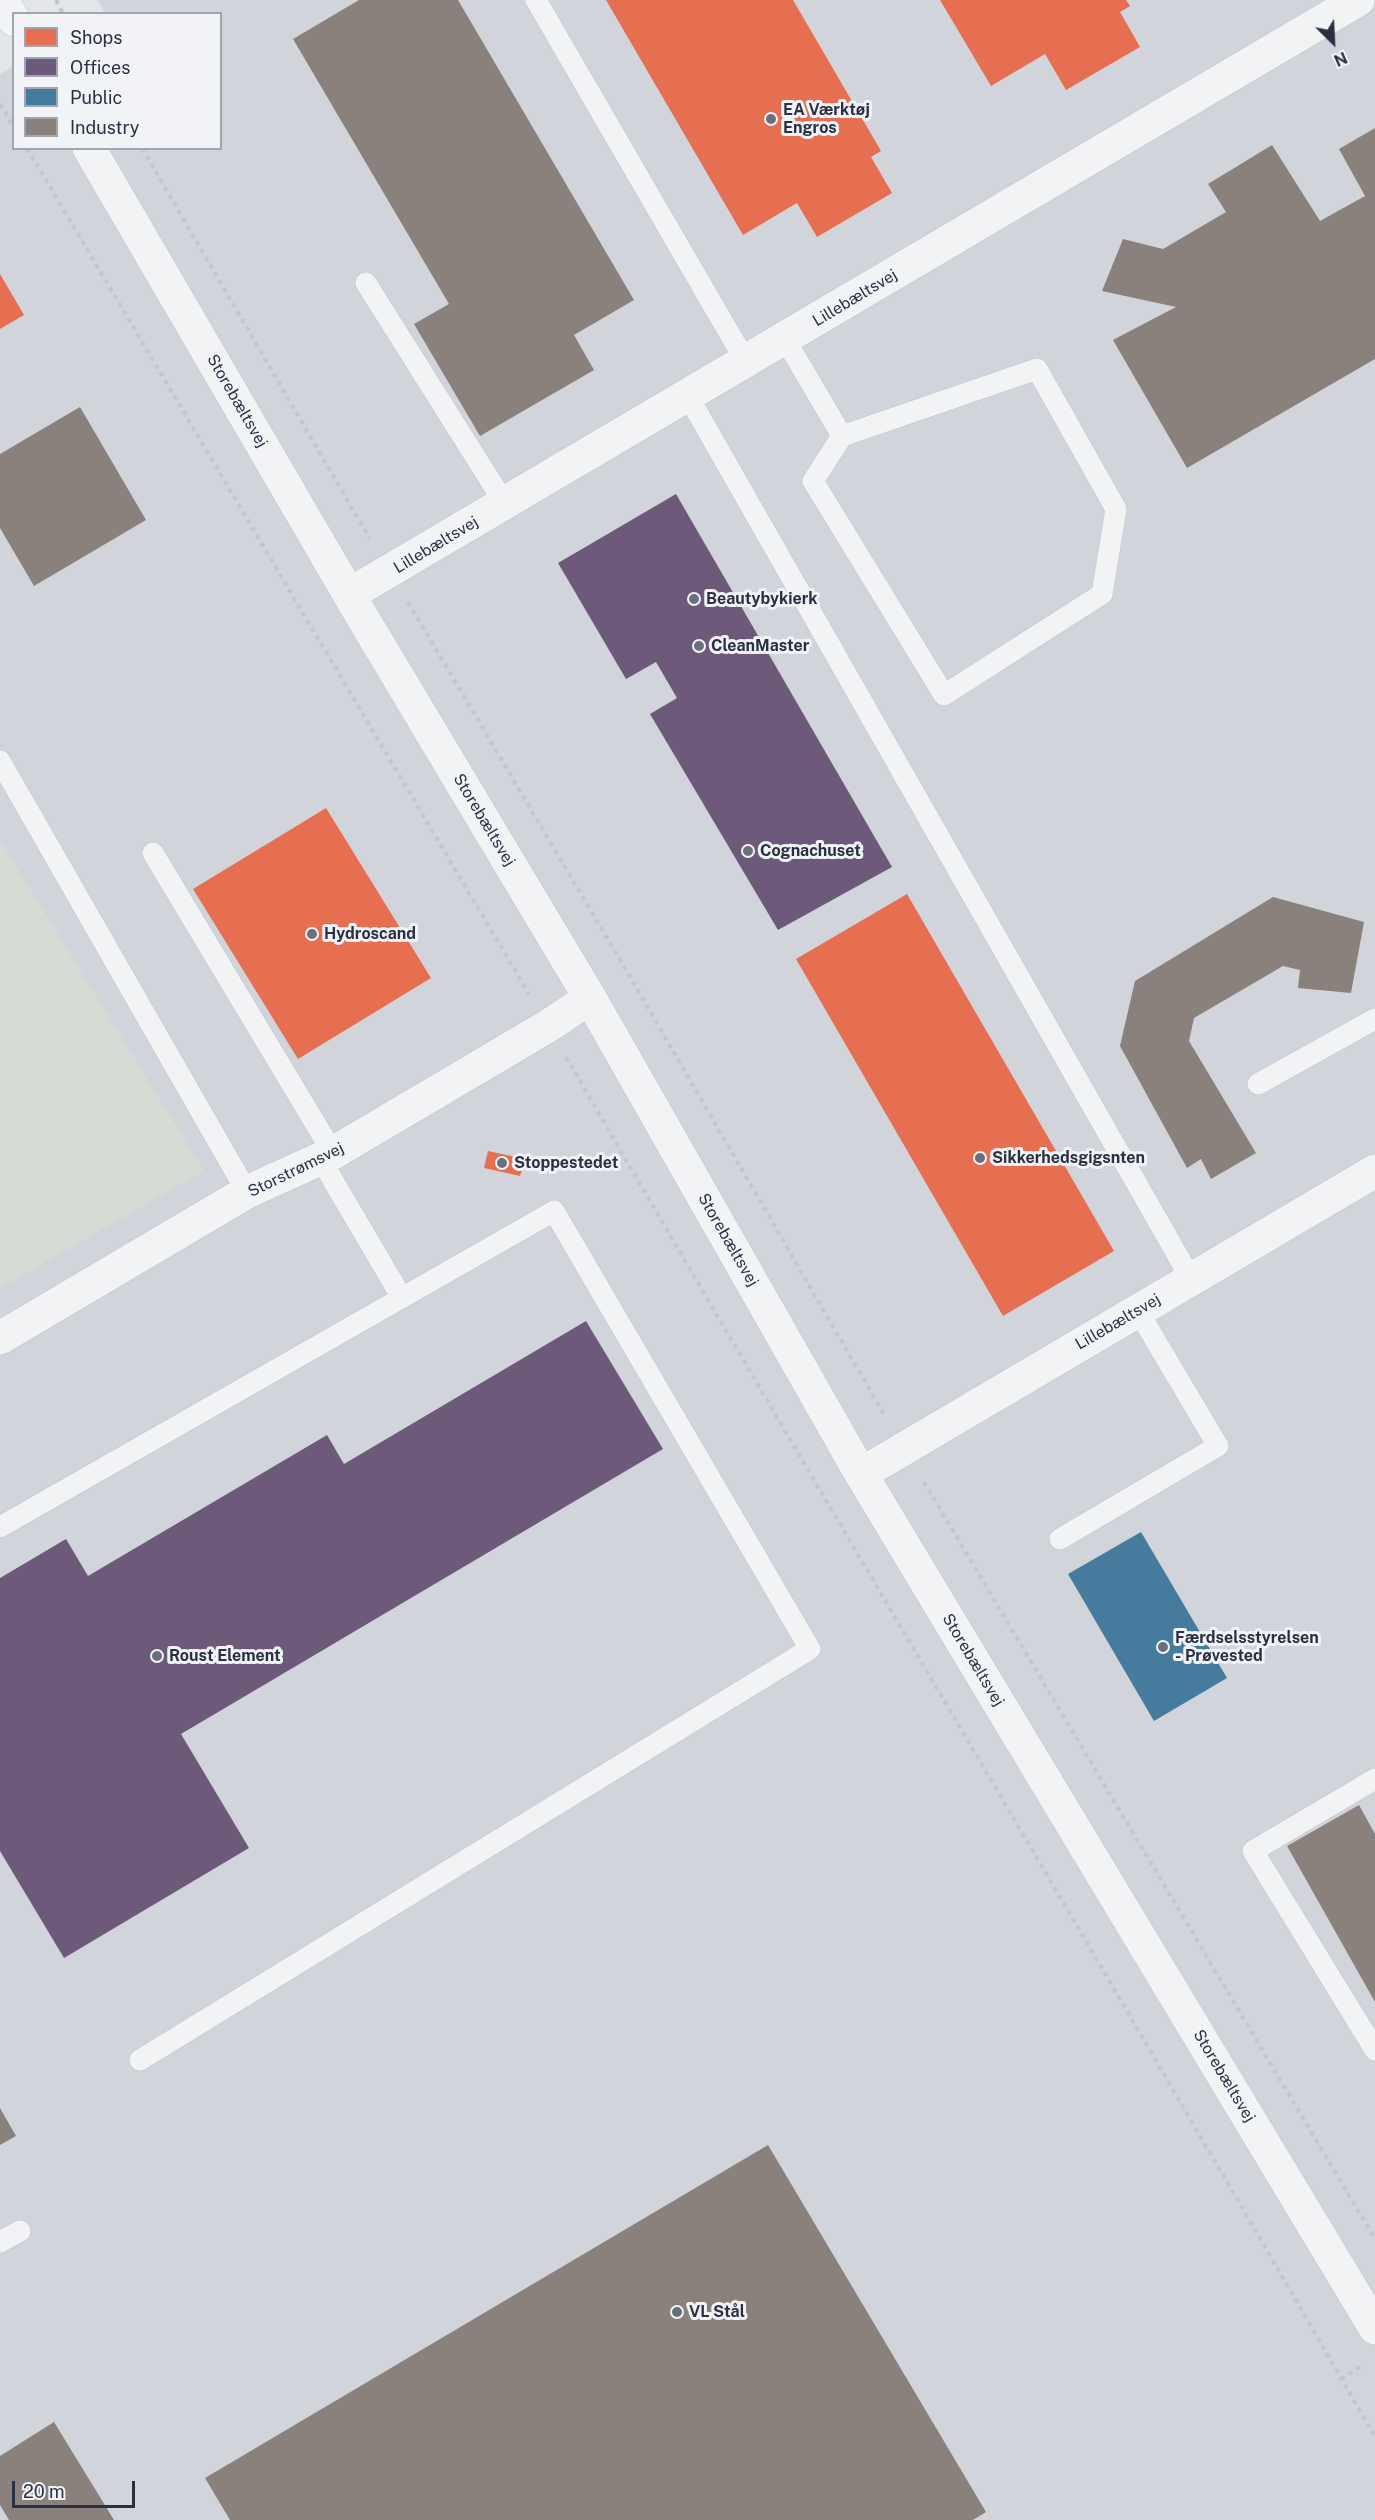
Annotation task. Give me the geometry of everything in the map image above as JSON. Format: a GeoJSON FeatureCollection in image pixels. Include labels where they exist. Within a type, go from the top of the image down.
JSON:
{"type":"FeatureCollection","features":[{"type":"Feature","properties":{"kind":"street"},"geometry":{"type":"LineString","coordinates":[[2,0],[12,17]]}},
{"type":"Feature","properties":{"kind":"street","name":"Lillebæltsvej"},"geometry":{"type":"LineString","coordinates":[[350,594],[390,573],[1358,0]]}},
{"type":"Feature","properties":{"kind":"street","name":"Storebæltsvej"},"geometry":{"type":"LineString","coordinates":[[90,150],[590,998],[861,1474],[1375,2328]]}},
{"type":"Feature","properties":{"kind":"street","name":"Storstrømsvej"},"geometry":{"type":"LineString","coordinates":[[0,1338],[248,1192],[327,1157],[548,1026],[590,998]]}},
{"type":"Feature","properties":{"kind":"street","name":"Lillebæltsvej"},"geometry":{"type":"LineString","coordinates":[[861,1474],[1375,1171]]}},
{"type":"Feature","properties":{"kind":"lane"},"geometry":{"type":"LineString","coordinates":[[536,0],[746,362]]}},
{"type":"Feature","properties":{"kind":"lane"},"geometry":{"type":"LineString","coordinates":[[366,283],[505,504]]}},
{"type":"Feature","properties":{"kind":"lane"},"geometry":{"type":"LineString","coordinates":[[785,339],[842,436]]}},
{"type":"Feature","properties":{"kind":"lane"},"geometry":{"type":"LineString","coordinates":[[1037,369],[1116,509],[1102,594],[944,695],[813,481],[842,436],[1037,369]]}},
{"type":"Feature","properties":{"kind":"lane"},"geometry":{"type":"LineString","coordinates":[[688,396],[1191,1279]]}},
{"type":"Feature","properties":{"kind":"lane"},"geometry":{"type":"LineString","coordinates":[[0,761],[248,1192]]}},
{"type":"Feature","properties":{"kind":"lane"},"geometry":{"type":"LineString","coordinates":[[153,853],[327,1157],[402,1298]]}},
{"type":"Feature","properties":{"kind":"lane"},"geometry":{"type":"LineString","coordinates":[[1258,1084],[1375,1019]]}},
{"type":"Feature","properties":{"kind":"lane"},"geometry":{"type":"LineString","coordinates":[[0,1527],[554,1212],[810,1648],[140,2061]]}},
{"type":"Feature","properties":{"kind":"lane"},"geometry":{"type":"LineString","coordinates":[[1060,1539],[1218,1446],[1138,1311]]}},
{"type":"Feature","properties":{"kind":"lane"},"geometry":{"type":"LineString","coordinates":[[1375,1779],[1254,1851],[1375,2050]]}},
{"type":"Feature","properties":{"kind":"lane"},"geometry":{"type":"LineString","coordinates":[[0,2242],[20,2231]]}},
{"type":"Feature","properties":{"kind":"path"},"geometry":{"type":"LineString","coordinates":[[0,104],[12,124]]}},
{"type":"Feature","properties":{"kind":"path"},"geometry":{"type":"LineString","coordinates":[[28,150],[548,1026],[1375,2438]]}},
{"type":"Feature","properties":{"kind":"path"},"geometry":{"type":"LineString","coordinates":[[143,150],[390,573],[627,970],[904,1448],[1375,2239]]}},
{"type":"Feature","properties":{"kind":"path"},"geometry":{"type":"LineString","coordinates":[[1341,2379],[1367,2362]]}},
{"type":"Feature","properties":{"kind":"shaded area"},"geometry":{"type":"Polygon","coordinates":[[[97,0],[1375,0],[1375,2520],[0,2520],[0,74],[12,67],[12,150],[222,150],[222,12],[102,12],[104,11],[97,0]]]}},
{"type":"Feature","properties":{"kind":"shaded area"},"geometry":{"type":"Polygon","coordinates":[[[0,840],[204,1171],[0,1288],[0,840]]]}},
{"type":"Feature","properties":{"kind":"building: Shops"},"geometry":{"type":"Polygon","coordinates":[[[606,0],[793,0],[881,151],[871,157],[892,193],[817,237],[797,203],[743,235],[606,0]]]}},
{"type":"Feature","properties":{"kind":"building: Shops"},"geometry":{"type":"Polygon","coordinates":[[[940,0],[1126,0],[1130,6],[1120,12],[1140,47],[1066,90],[1045,54],[991,86],[940,0]]]}},
{"type":"Feature","properties":{"kind":"building: Shops"},"geometry":{"type":"Polygon","coordinates":[[[0,274],[24,315],[0,329],[0,274]]]}},
{"type":"Feature","properties":{"kind":"building: Shops","name":"Hydroscand"},"geometry":{"type":"Polygon","coordinates":[[[326,808],[431,978],[298,1059],[193,889],[326,808]]]}},
{"type":"Feature","properties":{"kind":"building: Shops"},"geometry":{"type":"Polygon","coordinates":[[[907,894],[1114,1251],[1003,1316],[796,959],[907,894]]]}},
{"type":"Feature","properties":{"kind":"building: Shops"},"geometry":{"type":"Polygon","coordinates":[[[488,1151],[525,1159],[520,1176],[484,1168],[488,1151]]]}},
{"type":"Feature","properties":{"kind":"building: Offices"},"geometry":{"type":"Polygon","coordinates":[[[676,494],[892,867],[778,930],[650,714],[677,698],[656,662],[626,679],[558,563],[676,494]]]}},
{"type":"Feature","properties":{"kind":"building: Offices","name":"Roust Element"},"geometry":{"type":"Polygon","coordinates":[[[586,1321],[663,1449],[181,1734],[249,1848],[64,1958],[0,1851],[0,1578],[66,1539],[88,1576],[327,1435],[344,1464],[586,1321]]]}},
{"type":"Feature","properties":{"kind":"building: Public"},"geometry":{"type":"Polygon","coordinates":[[[1141,1532],[1227,1678],[1154,1721],[1068,1574],[1141,1532]]]}},
{"type":"Feature","properties":{"kind":"building: Industry"},"geometry":{"type":"Polygon","coordinates":[[[359,0],[458,0],[634,300],[574,335],[594,370],[480,436],[414,324],[449,304],[293,39],[359,0]]]}},
{"type":"Feature","properties":{"kind":"building: Industry"},"geometry":{"type":"Polygon","coordinates":[[[1375,128],[1375,359],[1187,468],[1113,340],[1176,307],[1102,291],[1123,239],[1163,249],[1226,212],[1208,184],[1272,145],[1320,221],[1365,196],[1339,149],[1375,128]]]}},
{"type":"Feature","properties":{"kind":"building: Industry"},"geometry":{"type":"Polygon","coordinates":[[[80,407],[146,520],[34,586],[0,528],[0,454],[80,407]]]}},
{"type":"Feature","properties":{"kind":"building: Industry"},"geometry":{"type":"Polygon","coordinates":[[[1273,897],[1364,922],[1351,993],[1298,988],[1300,970],[1283,966],[1194,1018],[1189,1041],[1256,1153],[1211,1179],[1201,1159],[1187,1168],[1120,1046],[1135,981],[1273,897]]]}},
{"type":"Feature","properties":{"kind":"building: Industry"},"geometry":{"type":"Polygon","coordinates":[[[1359,1805],[1375,1834],[1375,2002],[1287,1846],[1359,1805]]]}},
{"type":"Feature","properties":{"kind":"building: Industry"},"geometry":{"type":"Polygon","coordinates":[[[0,2108],[16,2136],[0,2145],[0,2108]]]}},
{"type":"Feature","properties":{"kind":"building: Industry","name":"VL Stål"},"geometry":{"type":"Polygon","coordinates":[[[768,2145],[986,2512],[973,2520],[230,2520],[205,2478],[768,2145]]]}},
{"type":"Feature","properties":{"kind":"building: Industry"},"geometry":{"type":"Polygon","coordinates":[[[54,2422],[114,2520],[9,2520],[0,2505],[0,2456],[54,2422]]]}},
{"type":"Feature","properties":{"kind":"place","name":"EA Værktøj Engros"},"geometry":{"type":"Point","coordinates":[771,119]}},
{"type":"Feature","properties":{"kind":"place","name":"Beautybykierk"},"geometry":{"type":"Point","coordinates":[694,599]}},
{"type":"Feature","properties":{"kind":"place","name":"CleanMaster"},"geometry":{"type":"Point","coordinates":[699,646]}},
{"type":"Feature","properties":{"kind":"place","name":"Cognachuset"},"geometry":{"type":"Point","coordinates":[748,851]}},
{"type":"Feature","properties":{"kind":"place","name":"Hydroscand"},"geometry":{"type":"Point","coordinates":[312,934]}},
{"type":"Feature","properties":{"kind":"place","name":"Sikkerhedsgigsnten"},"geometry":{"type":"Point","coordinates":[980,1158]}},
{"type":"Feature","properties":{"kind":"place","name":"Stoppestedet"},"geometry":{"type":"Point","coordinates":[502,1163]}},
{"type":"Feature","properties":{"kind":"place","name":"Færdselsstyrelsen - Prøvested"},"geometry":{"type":"Point","coordinates":[1163,1647]}},
{"type":"Feature","properties":{"kind":"place","name":"Roust Element"},"geometry":{"type":"Point","coordinates":[157,1656]}},
{"type":"Feature","properties":{"kind":"place","name":"VL Stål"},"geometry":{"type":"Point","coordinates":[677,2312]}}]}
